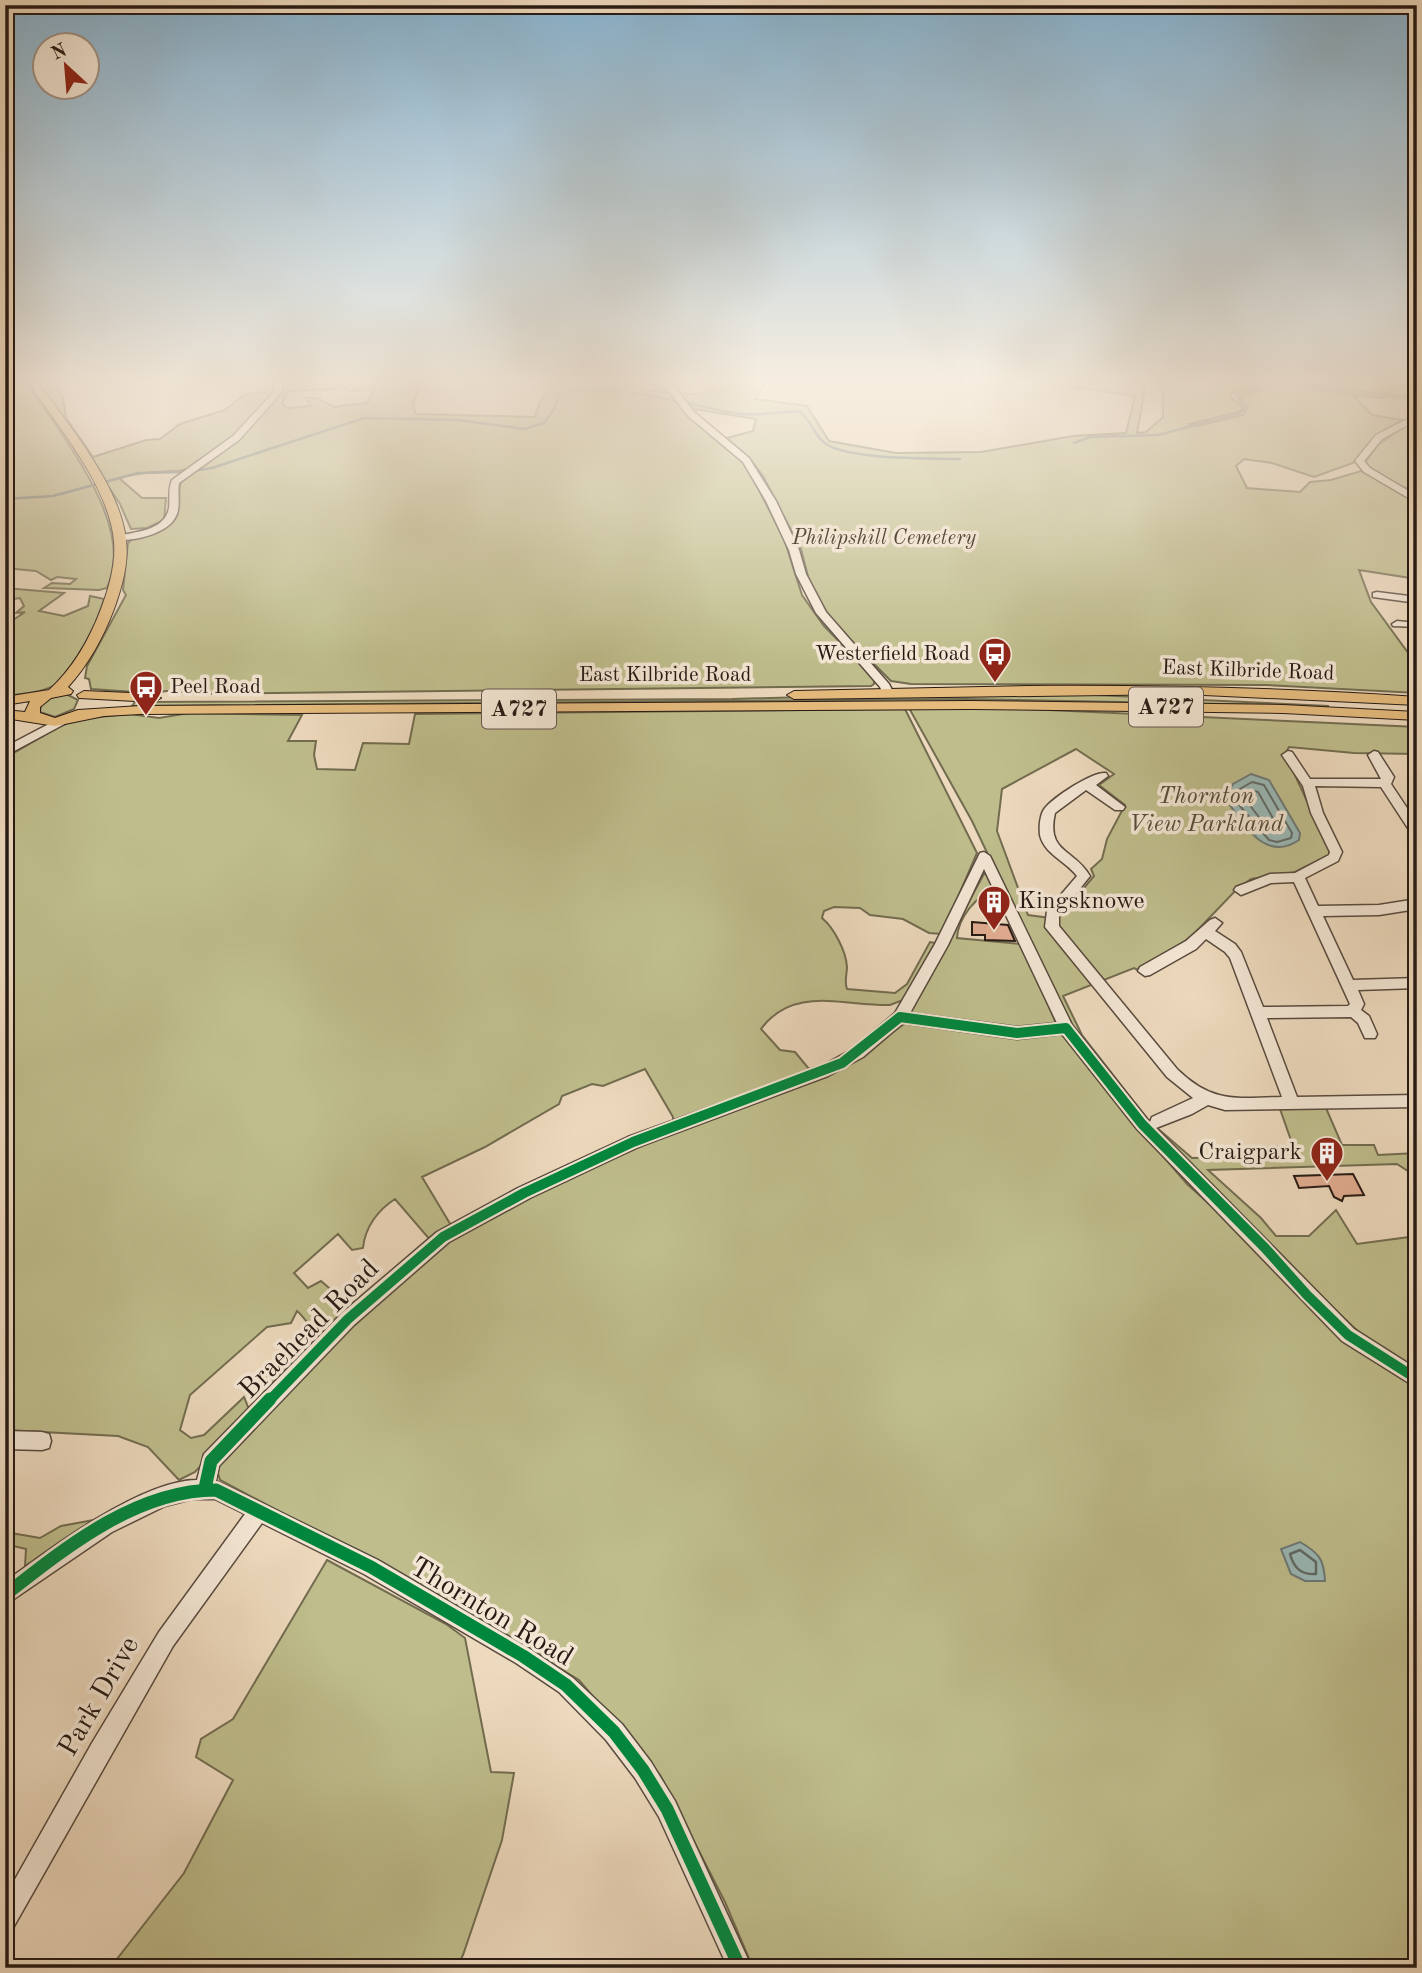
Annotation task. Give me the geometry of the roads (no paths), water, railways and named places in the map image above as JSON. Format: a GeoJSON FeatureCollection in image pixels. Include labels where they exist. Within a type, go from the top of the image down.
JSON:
{"type":"FeatureCollection","features":[{"type":"Feature","properties":{"kind":"main road"},"geometry":{"type":"LineString","coordinates":[[36,718],[32,712],[34,705],[52,693],[87,655],[99,634],[114,591],[120,538],[110,500],[91,473]]}},
{"type":"Feature","properties":{"kind":"main road"},"geometry":{"type":"LineString","coordinates":[[67,719],[84,708],[86,703],[82,679],[87,655]]}},
{"type":"Feature","properties":{"kind":"main road","name":"East Kilbride Road"},"geometry":{"type":"LineString","coordinates":[[52,693],[73,691],[83,695],[202,699],[982,689],[1270,691],[1417,701]]}},
{"type":"Feature","properties":{"kind":"main road","name":"East Kilbride Road"},"geometry":{"type":"LineString","coordinates":[[1079,690],[1351,708]]}},
{"type":"Feature","properties":{"kind":"main road"},"geometry":{"type":"LineString","coordinates":[[5,701],[52,693]]}},
{"type":"Feature","properties":{"kind":"main road","name":"East Kilbride Road"},"geometry":{"type":"LineString","coordinates":[[1050,707],[1282,704]]}},
{"type":"Feature","properties":{"kind":"main road","name":"East Kilbride Road"},"geometry":{"type":"LineString","coordinates":[[36,718],[50,722],[104,712],[151,710],[940,705],[1050,707],[1417,724]]}},
{"type":"Feature","properties":{"kind":"main road","name":"A727"},"geometry":{"type":"LineString","coordinates":[[1351,708],[1417,708]]}},
{"type":"Feature","properties":{"kind":"main road","name":"A727"},"geometry":{"type":"LineString","coordinates":[[1351,708],[1417,716]]}},
{"type":"Feature","properties":{"kind":"main road"},"geometry":{"type":"LineString","coordinates":[[5,714],[36,718]]}},
{"type":"Feature","properties":{"kind":"street"},"geometry":{"type":"LineString","coordinates":[[120,538],[152,530],[166,523],[172,516],[175,482],[187,473]]}},
{"type":"Feature","properties":{"kind":"street"},"geometry":{"type":"LineString","coordinates":[[756,473],[787,534],[809,593],[821,613],[885,686],[887,692]]}},
{"type":"Feature","properties":{"kind":"street"},"geometry":{"type":"LineString","coordinates":[[1372,473],[1417,500]]}},
{"type":"Feature","properties":{"kind":"street"},"geometry":{"type":"LineString","coordinates":[[1377,595],[1406,608],[1415,625]]}},
{"type":"Feature","properties":{"kind":"street"},"geometry":{"type":"LineString","coordinates":[[1406,608],[1417,600]]}},
{"type":"Feature","properties":{"kind":"street"},"geometry":{"type":"LineString","coordinates":[[1397,624],[1415,625]]}},
{"type":"Feature","properties":{"kind":"street"},"geometry":{"type":"LineString","coordinates":[[8,751],[32,729],[36,718]]}},
{"type":"Feature","properties":{"kind":"street"},"geometry":{"type":"LineString","coordinates":[[8,751],[67,719]]}},
{"type":"Feature","properties":{"kind":"street"},"geometry":{"type":"LineString","coordinates":[[1241,890],[1270,879],[1298,877],[1306,870],[1335,858],[1336,852],[1317,813],[1308,784],[1289,755]]}},
{"type":"Feature","properties":{"kind":"street"},"geometry":{"type":"LineString","coordinates":[[1374,755],[1388,777],[1385,784]]}},
{"type":"Feature","properties":{"kind":"street"},"geometry":{"type":"LineString","coordinates":[[1102,776],[1054,804],[1046,820],[1046,834],[1055,851],[1084,876],[1052,914],[1052,927],[1172,1073],[1187,1088],[1205,1099],[1225,1104],[1417,1101]]}},
{"type":"Feature","properties":{"kind":"street"},"geometry":{"type":"LineString","coordinates":[[1308,784],[1349,781],[1385,784],[1417,833]]}},
{"type":"Feature","properties":{"kind":"street"},"geometry":{"type":"LineString","coordinates":[[1086,784],[1119,807]]}},
{"type":"Feature","properties":{"kind":"street","name":"Braehead Road"},"geometry":{"type":"LineString","coordinates":[[205,1488],[211,1461],[348,1319],[443,1237],[524,1193],[634,1143],[842,1063],[858,1053],[900,1017],[943,943],[984,856],[1066,1028]]}},
{"type":"Feature","properties":{"kind":"street"},"geometry":{"type":"LineString","coordinates":[[1298,877],[1357,1004],[1353,1012]]}},
{"type":"Feature","properties":{"kind":"street"},"geometry":{"type":"LineString","coordinates":[[1312,911],[1379,910],[1417,904]]}},
{"type":"Feature","properties":{"kind":"street"},"geometry":{"type":"LineString","coordinates":[[1145,971],[1211,928],[1236,956],[1292,1103]]}},
{"type":"Feature","properties":{"kind":"street"},"geometry":{"type":"LineString","coordinates":[[1348,985],[1417,984]]}},
{"type":"Feature","properties":{"kind":"street"},"geometry":{"type":"LineString","coordinates":[[1258,1013],[1353,1012],[1364,1020],[1370,1034]]}},
{"type":"Feature","properties":{"kind":"street"},"geometry":{"type":"LineString","coordinates":[[900,1017],[1017,1033],[1066,1028],[1142,1124],[1265,1248],[1314,1302],[1348,1335],[1417,1379]]}},
{"type":"Feature","properties":{"kind":"street"},"geometry":{"type":"LineString","coordinates":[[1157,1122],[1187,1110],[1205,1099]]}},
{"type":"Feature","properties":{"kind":"street"},"geometry":{"type":"LineString","coordinates":[[7,1445],[42,1441]]}},
{"type":"Feature","properties":{"kind":"street"},"geometry":{"type":"LineString","coordinates":[[5,1595],[51,1559],[138,1508],[205,1488]]}},
{"type":"Feature","properties":{"kind":"street","name":"Thornton Road"},"geometry":{"type":"LineString","coordinates":[[205,1488],[216,1490],[370,1567],[556,1678],[592,1709],[614,1732],[643,1770],[667,1810],[740,1968]]}},
{"type":"Feature","properties":{"kind":"street","name":"Park Drive"},"geometry":{"type":"LineString","coordinates":[[5,1920],[166,1639],[258,1512]]}},
{"type":"Feature","properties":{"kind":"water"},"geometry":{"type":"Polygon","coordinates":[[[1251,774],[1269,780],[1300,833],[1299,840],[1287,846],[1265,844],[1239,818],[1224,797],[1233,784],[1251,774]]]}},
{"type":"Feature","properties":{"kind":"water"},"geometry":{"type":"Polygon","coordinates":[[[1300,1542],[1319,1557],[1325,1581],[1305,1581],[1291,1574],[1281,1549],[1300,1542]]]}},
{"type":"Feature","properties":{"kind":"waterway"},"geometry":{"type":"LineString","coordinates":[[5,499],[53,496],[138,473]]}},
{"type":"Feature","properties":{"kind":"place","name":"Westerfield Road"},"geometry":{"type":"Point","coordinates":[995,684]}},
{"type":"Feature","properties":{"kind":"place","name":"Peel Road"},"geometry":{"type":"Point","coordinates":[146,717]}},
{"type":"Feature","properties":{"kind":"place","name":"Kingsknowe"},"geometry":{"type":"Point","coordinates":[994,932]}},
{"type":"Feature","properties":{"kind":"place","name":"Craigpark"},"geometry":{"type":"Point","coordinates":[1327,1183]}},
{"type":"Feature","properties":{"kind":"park label","name":"Philipshill Cemetery"},"geometry":{"type":"Point","coordinates":[884,538]}},
{"type":"Feature","properties":{"kind":"park label","name":"Thornton View Parkland"},"geometry":{"type":"Point","coordinates":[1206,811]}}]}
